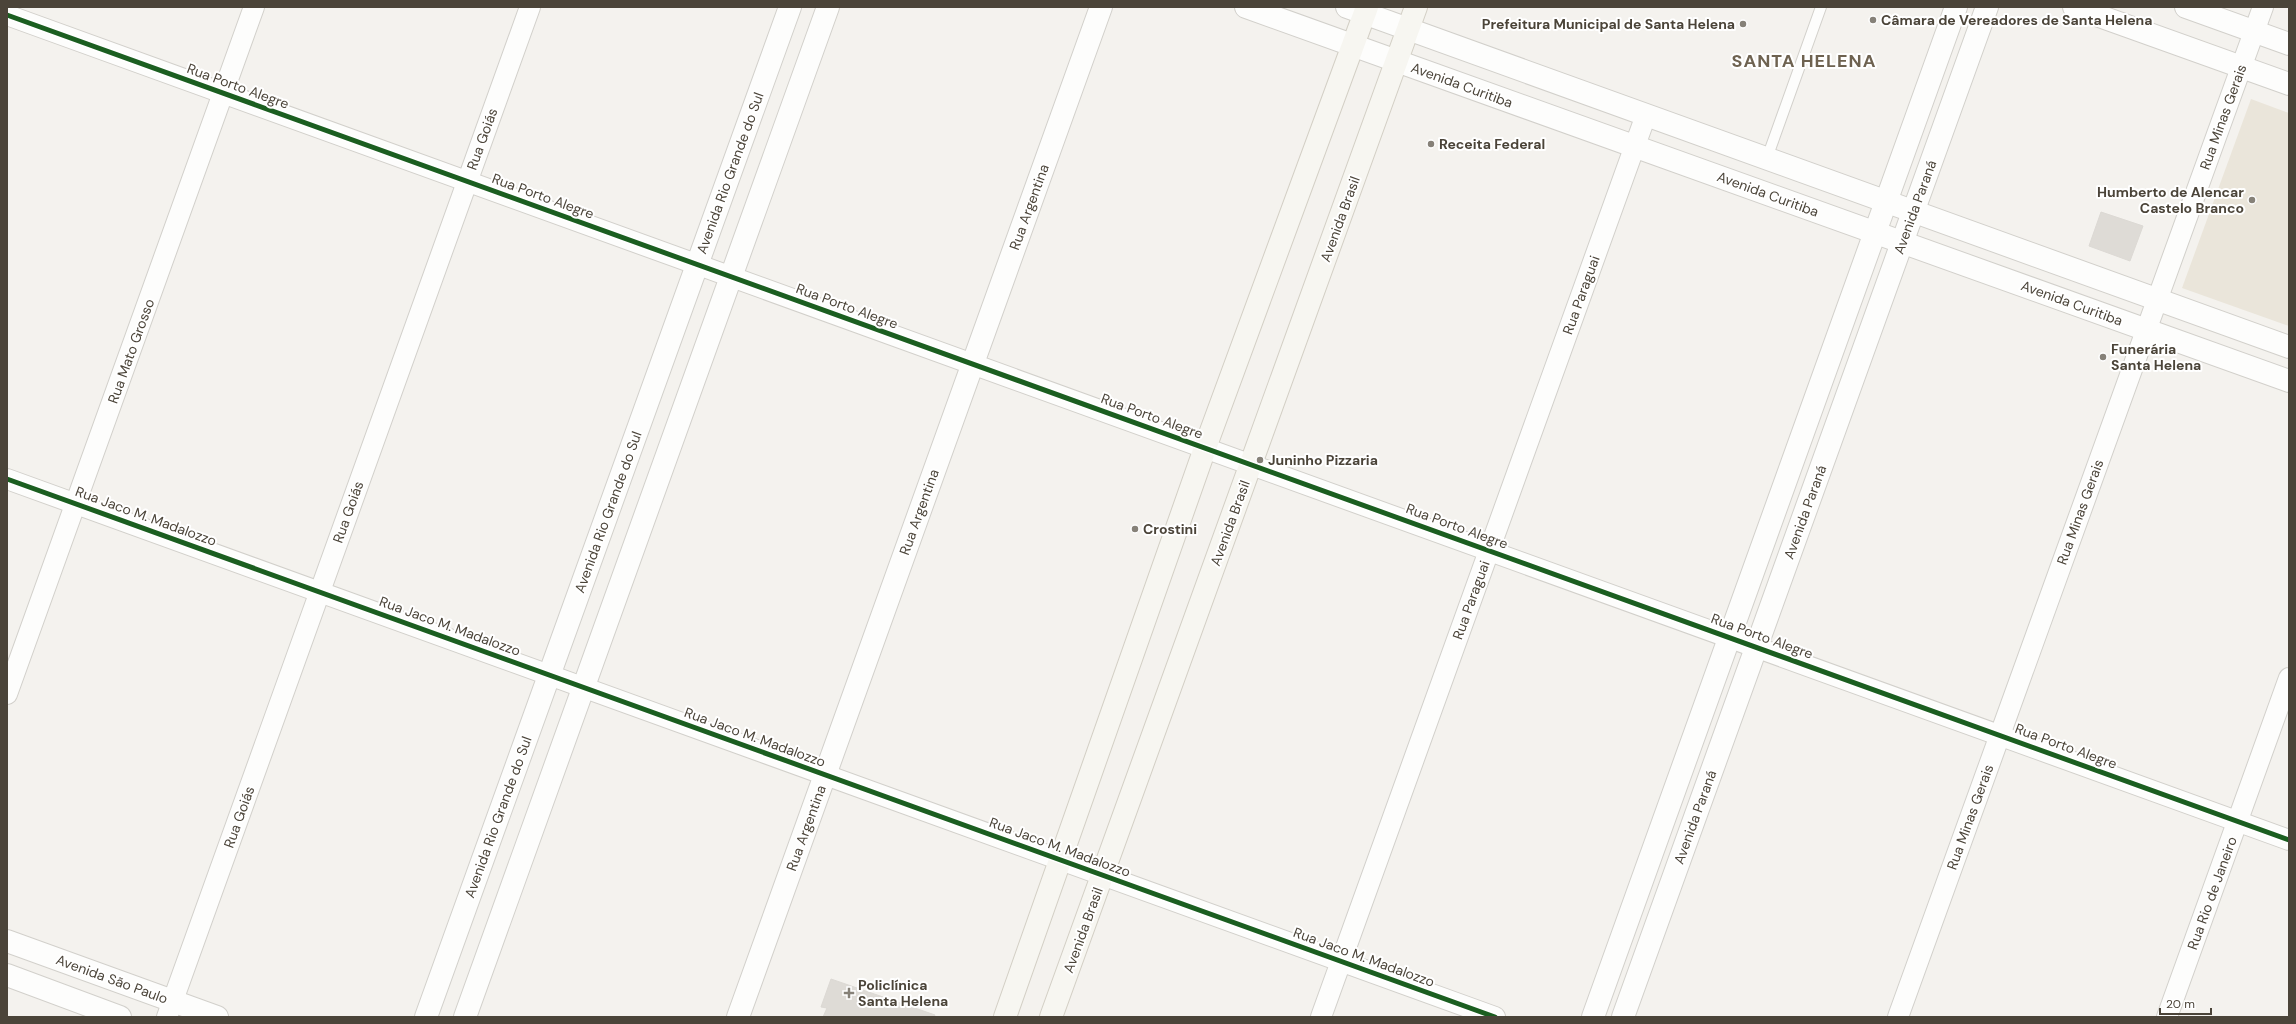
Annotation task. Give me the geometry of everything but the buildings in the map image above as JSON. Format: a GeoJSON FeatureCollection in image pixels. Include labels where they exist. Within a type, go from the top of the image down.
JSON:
{"type":"FeatureCollection","features":[{"type":"Feature","properties":{"kind":"main road","name":"Avenida Brasil"},"geometry":{"type":"LineString","coordinates":[[1051,1017],[1416,7]]}},
{"type":"Feature","properties":{"kind":"main road"},"geometry":{"type":"LineString","coordinates":[[1005,1017],[1205,448],[1353,45],[1360,9]]}},
{"type":"Feature","properties":{"kind":"street","name":"Rua Mato Grosso"},"geometry":{"type":"LineString","coordinates":[[7,694],[254,7]]}},
{"type":"Feature","properties":{"kind":"street","name":"Rua Goiás"},"geometry":{"type":"LineString","coordinates":[[170,1009],[530,7]]}},
{"type":"Feature","properties":{"kind":"street","name":"Avenida Rio Grande do Sul"},"geometry":{"type":"LineString","coordinates":[[426,1017],[790,7]]}},
{"type":"Feature","properties":{"kind":"street"},"geometry":{"type":"LineString","coordinates":[[465,1017],[828,7]]}},
{"type":"Feature","properties":{"kind":"street","name":"Rua Argentina"},"geometry":{"type":"LineString","coordinates":[[738,1017],[1101,7]]}},
{"type":"Feature","properties":{"kind":"street","name":"Avenida Curitiba"},"geometry":{"type":"LineString","coordinates":[[1246,7],[2289,381]]}},
{"type":"Feature","properties":{"kind":"street","name":"Avenida Paraná"},"geometry":{"type":"LineString","coordinates":[[1592,1017],[1956,7]]}},
{"type":"Feature","properties":{"kind":"street","name":"Avenida Paraná"},"geometry":{"type":"LineString","coordinates":[[1623,1017],[1987,7]]}},
{"type":"Feature","properties":{"kind":"street"},"geometry":{"type":"LineString","coordinates":[[2074,7],[2289,84]]}},
{"type":"Feature","properties":{"kind":"street"},"geometry":{"type":"LineString","coordinates":[[2186,7],[2289,44]]}},
{"type":"Feature","properties":{"kind":"street","name":"Rua Minas Gerais"},"geometry":{"type":"LineString","coordinates":[[1898,1017],[2263,7]]}},
{"type":"Feature","properties":{"kind":"street"},"geometry":{"type":"LineString","coordinates":[[1360,9],[1408,29],[2289,347]]}},
{"type":"Feature","properties":{"kind":"street","name":"Rua Porto Alegre"},"geometry":{"type":"LineString","coordinates":[[7,15],[2289,840]]}},
{"type":"Feature","properties":{"kind":"street"},"geometry":{"type":"LineString","coordinates":[[1931,76],[1958,85]]}},
{"type":"Feature","properties":{"kind":"street","name":"Rua Paraguai"},"geometry":{"type":"LineString","coordinates":[[1320,1017],[1646,114]]}},
{"type":"Feature","properties":{"kind":"street"},"geometry":{"type":"LineString","coordinates":[[1821,381],[1848,391]]}},
{"type":"Feature","properties":{"kind":"street","name":"Rua Jaco M. Madalozzo"},"geometry":{"type":"LineString","coordinates":[[7,479],[1495,1017]]}},
{"type":"Feature","properties":{"kind":"street","name":"Rua Rio de Janeiro"},"geometry":{"type":"LineString","coordinates":[[2167,1017],[2289,678]]}},
{"type":"Feature","properties":{"kind":"street","name":"Avenida São Paulo"},"geometry":{"type":"LineString","coordinates":[[7,941],[170,1009],[217,1017]]}},
{"type":"Feature","properties":{"kind":"street"},"geometry":{"type":"LineString","coordinates":[[7,975],[120,1017]]}},
{"type":"Feature","properties":{"kind":"lane"},"geometry":{"type":"LineString","coordinates":[[1767,158],[1821,7]]}},
{"type":"Feature","properties":{"kind":"shaded area","name":"Humberto de Alencar Castelo Branco"},"geometry":{"type":"Polygon","coordinates":[[[2251,99],[2289,113],[2289,326],[2182,288],[2251,99]]]}},
{"type":"Feature","properties":{"kind":"cycle path"},"geometry":{"type":"LineString","coordinates":[[7,15],[2289,840]]}},
{"type":"Feature","properties":{"kind":"cycle path"},"geometry":{"type":"LineString","coordinates":[[7,479],[1495,1017]]}},
{"type":"Feature","properties":{"kind":"place","name":"Câmara de Vereadores de Santa Helena"},"geometry":{"type":"Point","coordinates":[1873,20]}},
{"type":"Feature","properties":{"kind":"place","name":"Prefeitura Municipal de Santa Helena"},"geometry":{"type":"Point","coordinates":[1743,24]}},
{"type":"Feature","properties":{"kind":"place","name":"Receita Federal"},"geometry":{"type":"Point","coordinates":[1431,144]}},
{"type":"Feature","properties":{"kind":"place","name":"Humberto de Alencar Castelo Branco"},"geometry":{"type":"Point","coordinates":[2252,200]}},
{"type":"Feature","properties":{"kind":"place","name":"Funerária Santa Helena"},"geometry":{"type":"Point","coordinates":[2103,357]}},
{"type":"Feature","properties":{"kind":"place","name":"Juninho Pizzaria"},"geometry":{"type":"Point","coordinates":[1260,460]}},
{"type":"Feature","properties":{"kind":"place","name":"Crostini"},"geometry":{"type":"Point","coordinates":[1135,529]}},
{"type":"Feature","properties":{"kind":"place","name":"Policlínica Santa Helena"},"geometry":{"type":"Point","coordinates":[849,993]}},
{"type":"Feature","properties":{"kind":"district","name":"SANTA HELENA"},"geometry":{"type":"Point","coordinates":[1804,61]}}]}
